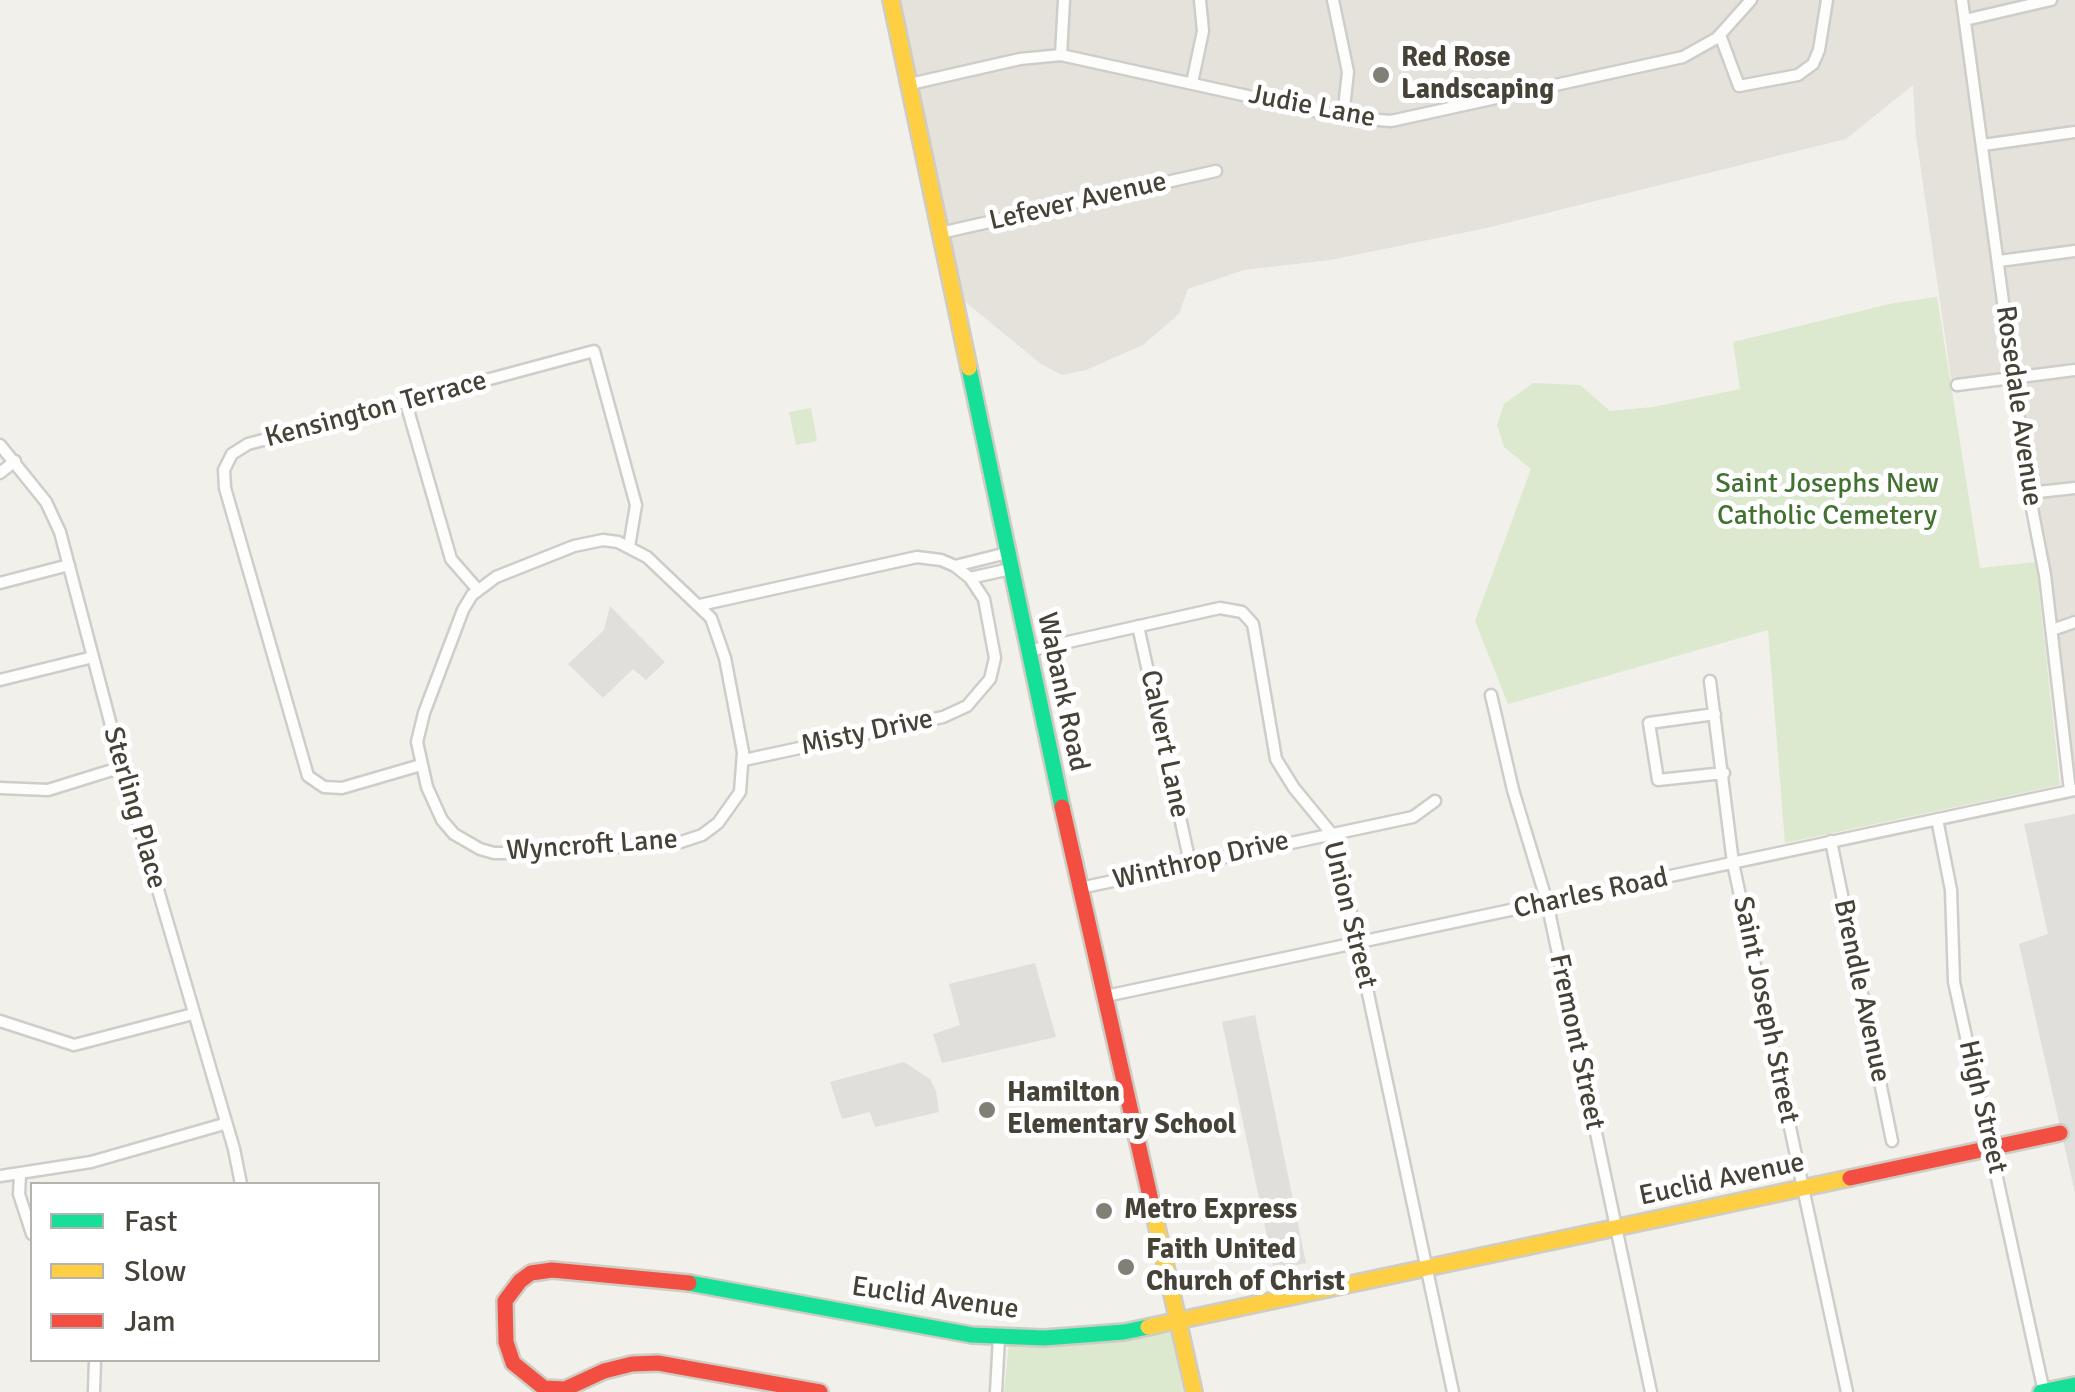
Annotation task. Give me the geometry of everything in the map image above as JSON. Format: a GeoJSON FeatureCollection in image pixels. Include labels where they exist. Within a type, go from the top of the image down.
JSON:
{"type":"FeatureCollection","features":[{"type":"Feature","properties":{"kind":"street","name":"Wabank Road"},"geometry":{"type":"LineString","coordinates":[[891,0],[1028,651],[1194,1392]]}},
{"type":"Feature","properties":{"kind":"street"},"geometry":{"type":"LineString","coordinates":[[1061,55],[1064,0]]}},
{"type":"Feature","properties":{"kind":"street"},"geometry":{"type":"LineString","coordinates":[[1192,83],[1204,32],[1200,0]]}},
{"type":"Feature","properties":{"kind":"street"},"geometry":{"type":"LineString","coordinates":[[1334,0],[1348,72],[1343,117]]}},
{"type":"Feature","properties":{"kind":"street","name":"Judie Lane"},"geometry":{"type":"LineString","coordinates":[[910,84],[1020,59],[1061,55],[1343,117],[1384,122],[1668,62],[1720,35],[1752,0]]}},
{"type":"Feature","properties":{"kind":"street"},"geometry":{"type":"LineString","coordinates":[[1720,35],[1740,86],[1798,75],[1812,64],[1819,50],[1828,0]]}},
{"type":"Feature","properties":{"kind":"street","name":"Rosedale Avenue"},"geometry":{"type":"LineString","coordinates":[[1962,0],[2072,791]]}},
{"type":"Feature","properties":{"kind":"street"},"geometry":{"type":"LineString","coordinates":[[1965,20],[2051,0]]}},
{"type":"Feature","properties":{"kind":"street"},"geometry":{"type":"LineString","coordinates":[[1983,145],[2075,132]]}},
{"type":"Feature","properties":{"kind":"street","name":"Lefever Avenue"},"geometry":{"type":"LineString","coordinates":[[940,233],[1216,171]]}},
{"type":"Feature","properties":{"kind":"street"},"geometry":{"type":"LineString","coordinates":[[1999,261],[2075,251]]}},
{"type":"Feature","properties":{"kind":"street","name":"Kensington Terrace"},"geometry":{"type":"LineString","coordinates":[[421,766],[342,788],[324,787],[308,776],[223,478],[232,454],[248,444],[594,351],[636,506],[629,546]]}},
{"type":"Feature","properties":{"kind":"street"},"geometry":{"type":"LineString","coordinates":[[1957,386],[2075,370]]}},
{"type":"Feature","properties":{"kind":"street"},"geometry":{"type":"LineString","coordinates":[[406,403],[450,559],[478,590],[496,577],[574,546],[603,540],[629,546]]}},
{"type":"Feature","properties":{"kind":"street","name":"Sterling Place"},"geometry":{"type":"LineString","coordinates":[[0,445],[54,516],[240,1182]]}},
{"type":"Feature","properties":{"kind":"street"},"geometry":{"type":"LineString","coordinates":[[0,472],[15,461]]}},
{"type":"Feature","properties":{"kind":"street"},"geometry":{"type":"LineString","coordinates":[[2029,493],[2075,488]]}},
{"type":"Feature","properties":{"kind":"street","name":"Wyncroft Lane"},"geometry":{"type":"LineString","coordinates":[[478,590],[463,610],[417,733],[421,766],[434,806],[447,827],[480,848],[505,854],[636,848],[690,840],[718,824],[734,804],[744,778],[725,658],[711,618],[700,605],[629,546]]}},
{"type":"Feature","properties":{"kind":"street"},"geometry":{"type":"LineString","coordinates":[[700,605],[917,557],[941,560],[970,578],[1009,561]]}},
{"type":"Feature","properties":{"kind":"street"},"geometry":{"type":"LineString","coordinates":[[955,566],[1009,561]]}},
{"type":"Feature","properties":{"kind":"street"},"geometry":{"type":"LineString","coordinates":[[0,583],[69,565]]}},
{"type":"Feature","properties":{"kind":"street","name":"Misty Drive"},"geometry":{"type":"LineString","coordinates":[[744,760],[943,717],[967,706],[990,679],[995,658],[984,600],[970,578]]}},
{"type":"Feature","properties":{"kind":"street","name":"Union Street"},"geometry":{"type":"LineString","coordinates":[[1028,651],[1220,608],[1234,608],[1248,618],[1255,631],[1276,759],[1331,833],[1358,942],[1453,1392]]}},
{"type":"Feature","properties":{"kind":"street"},"geometry":{"type":"LineString","coordinates":[[2052,630],[2075,622]]}},
{"type":"Feature","properties":{"kind":"street","name":"Calvert Lane"},"geometry":{"type":"LineString","coordinates":[[1138,626],[1190,863]]}},
{"type":"Feature","properties":{"kind":"street"},"geometry":{"type":"LineString","coordinates":[[0,680],[93,656]]}},
{"type":"Feature","properties":{"kind":"street","name":"Saint Joseph Street"},"geometry":{"type":"LineString","coordinates":[[1710,681],[1733,863],[1847,1392]]}},
{"type":"Feature","properties":{"kind":"street","name":"Fremont Street"},"geometry":{"type":"LineString","coordinates":[[1491,695],[1513,790],[1547,902],[1651,1392]]}},
{"type":"Feature","properties":{"kind":"street"},"geometry":{"type":"LineString","coordinates":[[1715,714],[1649,723],[1658,780],[1724,773]]}},
{"type":"Feature","properties":{"kind":"street"},"geometry":{"type":"LineString","coordinates":[[0,788],[48,790],[122,767]]}},
{"type":"Feature","properties":{"kind":"street","name":"Charles Road"},"geometry":{"type":"LineString","coordinates":[[1106,996],[2072,791]]}},
{"type":"Feature","properties":{"kind":"street","name":"Winthrop Drive"},"geometry":{"type":"LineString","coordinates":[[1080,888],[1413,817],[1435,801]]}},
{"type":"Feature","properties":{"kind":"street","name":"High Street"},"geometry":{"type":"LineString","coordinates":[[1936,820],[1951,890],[1954,982],[2043,1392]]}},
{"type":"Feature","properties":{"kind":"street","name":"Brendle Avenue"},"geometry":{"type":"LineString","coordinates":[[1830,841],[1892,1140]]}},
{"type":"Feature","properties":{"kind":"street"},"geometry":{"type":"LineString","coordinates":[[0,1021],[74,1044],[193,1014]]}},
{"type":"Feature","properties":{"kind":"street"},"geometry":{"type":"LineString","coordinates":[[0,1176],[91,1162],[224,1124]]}},
{"type":"Feature","properties":{"kind":"street","name":"Euclid Avenue"},"geometry":{"type":"LineString","coordinates":[[820,1392],[662,1363],[604,1372],[565,1390],[544,1388],[513,1363],[503,1311],[520,1280],[543,1270],[704,1284],[944,1331],[999,1337],[1077,1337],[1178,1322],[2060,1133]]}},
{"type":"Feature","properties":{"kind":"street"},"geometry":{"type":"LineString","coordinates":[[20,1174],[20,1194],[30,1227]]}},
{"type":"Feature","properties":{"kind":"street"},"geometry":{"type":"LineString","coordinates":[[996,1392],[999,1337]]}},
{"type":"Feature","properties":{"kind":"street"},"geometry":{"type":"LineString","coordinates":[[94,1392],[95,1362]]}},
{"type":"Feature","properties":{"kind":"street"},"geometry":{"type":"LineString","coordinates":[[2043,1392],[2075,1384]]}},
{"type":"Feature","properties":{"kind":"shaded area"},"geometry":{"type":"Polygon","coordinates":[[[898,0],[2075,0],[2075,784],[2072,785],[2017,382],[1953,391],[1916,136],[1913,85],[1846,139],[1482,229],[1330,260],[1244,270],[1188,289],[1179,314],[1143,345],[1086,370],[1062,375],[1041,364],[963,300],[898,0]]]}},
{"type":"Feature","properties":{"kind":"shaded area"},"geometry":{"type":"Polygon","coordinates":[[[610,606],[665,662],[646,680],[633,669],[603,698],[568,664],[604,630],[610,606]]]}},
{"type":"Feature","properties":{"kind":"shaded area"},"geometry":{"type":"Polygon","coordinates":[[[2075,814],[2075,1193],[2019,944],[2048,934],[2024,824],[2075,814]]]}},
{"type":"Feature","properties":{"kind":"shaded area"},"geometry":{"type":"Polygon","coordinates":[[[1035,963],[1056,1037],[942,1063],[933,1034],[960,1025],[949,984],[1035,963]]]}},
{"type":"Feature","properties":{"kind":"shaded area"},"geometry":{"type":"Polygon","coordinates":[[[1255,1015],[1306,1263],[1274,1270],[1222,1022],[1255,1015]]]}},
{"type":"Feature","properties":{"kind":"shaded area"},"geometry":{"type":"Polygon","coordinates":[[[904,1062],[930,1079],[939,1112],[875,1127],[870,1112],[842,1119],[830,1082],[904,1062]]]}},
{"type":"Feature","properties":{"kind":"green space","name":"Saint Josephs New Catholic Cemetery"},"geometry":{"type":"Polygon","coordinates":[[[1937,297],[1980,568],[2036,562],[2060,785],[1785,843],[1768,630],[1508,704],[1475,621],[1531,469],[1504,447],[1497,425],[1504,404],[1533,383],[1580,385],[1610,411],[1653,407],[1740,389],[1733,342],[1894,303],[1937,297]]]}},
{"type":"Feature","properties":{"kind":"green space"},"geometry":{"type":"Polygon","coordinates":[[[811,408],[817,441],[796,445],[789,412],[811,408]]]}},
{"type":"Feature","properties":{"kind":"green space"},"geometry":{"type":"Polygon","coordinates":[[[1171,1333],[1183,1392],[1004,1392],[1009,1344],[1084,1345],[1171,1333]]]}},
{"type":"Feature","properties":{"kind":"traffic: fast"},"geometry":{"type":"LineString","coordinates":[[969,368],[1062,807]]}},
{"type":"Feature","properties":{"kind":"traffic: fast"},"geometry":{"type":"LineString","coordinates":[[689,1283],[972,1335],[1044,1338],[1148,1327]]}},
{"type":"Feature","properties":{"kind":"traffic: fast"},"geometry":{"type":"LineString","coordinates":[[2041,1392],[2075,1385]]}},
{"type":"Feature","properties":{"kind":"traffic: slow"},"geometry":{"type":"LineString","coordinates":[[891,0],[969,368]]}},
{"type":"Feature","properties":{"kind":"traffic: slow"},"geometry":{"type":"LineString","coordinates":[[1148,1327],[1850,1178]]}},
{"type":"Feature","properties":{"kind":"traffic: slow"},"geometry":{"type":"LineString","coordinates":[[1154,1214],[1194,1392]]}},
{"type":"Feature","properties":{"kind":"traffic: jam"},"geometry":{"type":"LineString","coordinates":[[1062,807],[1154,1214]]}},
{"type":"Feature","properties":{"kind":"traffic: jam"},"geometry":{"type":"LineString","coordinates":[[1850,1178],[2060,1133]]}},
{"type":"Feature","properties":{"kind":"traffic: jam"},"geometry":{"type":"LineString","coordinates":[[689,1283],[552,1270],[531,1273],[505,1301],[506,1342],[513,1363],[544,1388],[565,1389],[604,1371],[658,1363],[820,1392]]}},
{"type":"Feature","properties":{"kind":"place","name":"Red Rose Landscaping"},"geometry":{"type":"Point","coordinates":[1381,75]}},
{"type":"Feature","properties":{"kind":"place","name":"Hamilton Elementary School"},"geometry":{"type":"Point","coordinates":[987,1110]}},
{"type":"Feature","properties":{"kind":"place","name":"Metro Express"},"geometry":{"type":"Point","coordinates":[1104,1211]}},
{"type":"Feature","properties":{"kind":"place","name":"Faith United Church of Christ"},"geometry":{"type":"Point","coordinates":[1126,1267]}}]}
